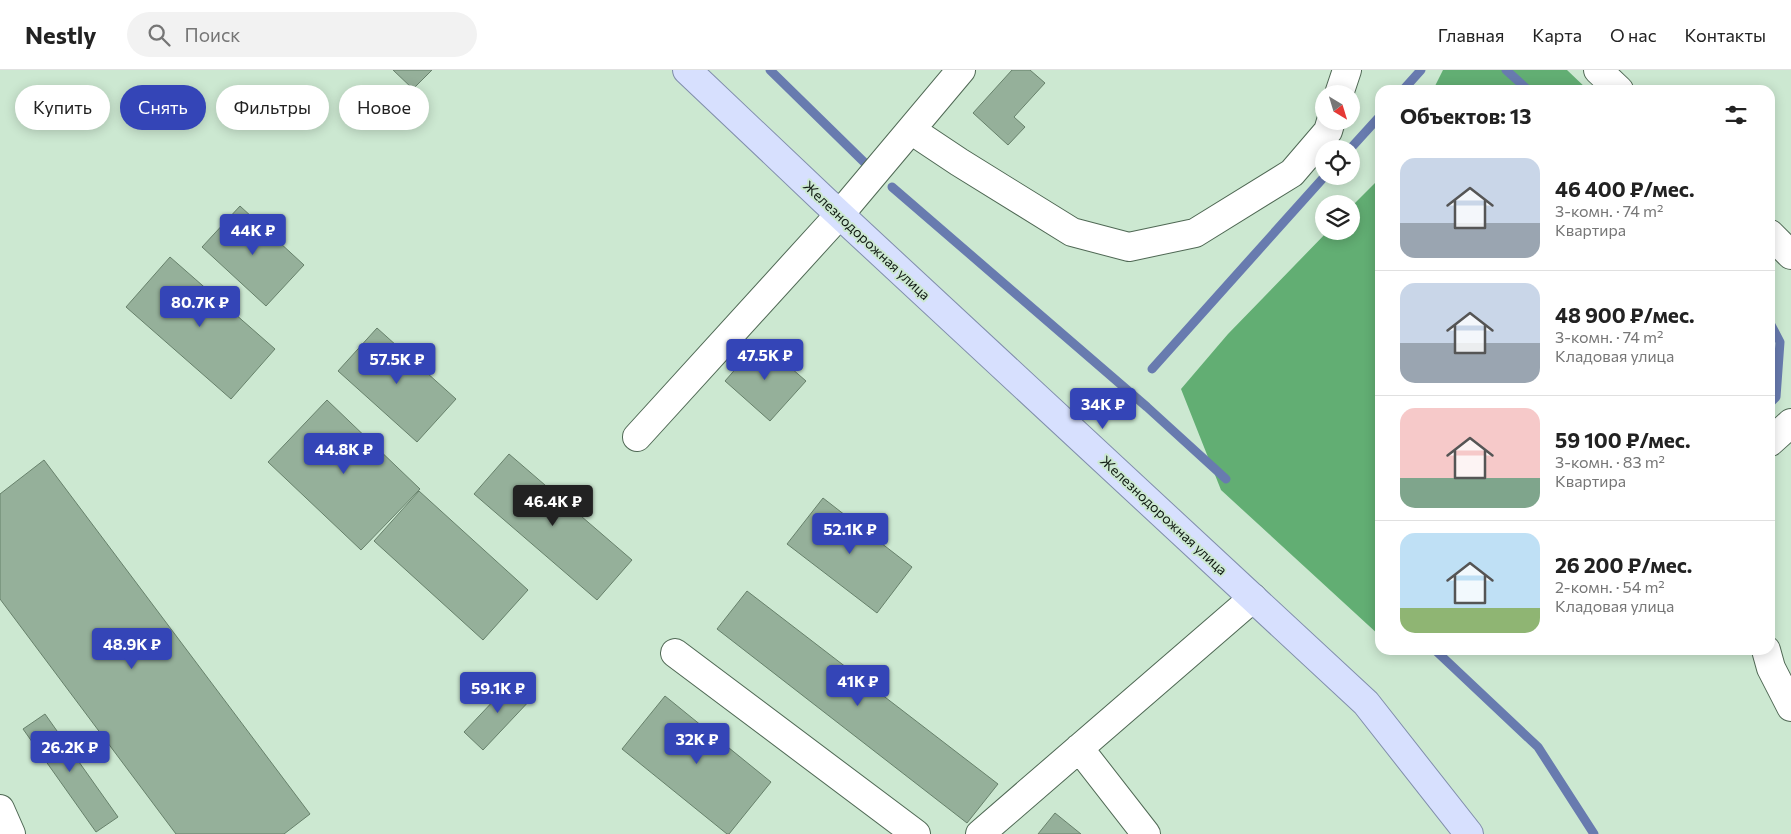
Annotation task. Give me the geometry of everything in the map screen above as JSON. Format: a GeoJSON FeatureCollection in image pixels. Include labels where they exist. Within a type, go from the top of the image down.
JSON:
{"type":"FeatureCollection","features":[{"type":"Feature","properties":{"kind":"main road","name":"Железнодорожная улица"},"geometry":{"type":"LineString","coordinates":[[687,70],[1366,703],[1469,834]]}},
{"type":"Feature","properties":{"kind":"street"},"geometry":{"type":"LineString","coordinates":[[637,437],[840,214],[961,70]]}},
{"type":"Feature","properties":{"kind":"street"},"geometry":{"type":"LineString","coordinates":[[1343,85],[1347,70]]}},
{"type":"Feature","properties":{"kind":"street"},"geometry":{"type":"LineString","coordinates":[[1598,70],[1614,85]]}},
{"type":"Feature","properties":{"kind":"street"},"geometry":{"type":"LineString","coordinates":[[911,130],[958,162],[1072,232],[1128,247],[1195,233],[1292,173],[1328,130]]}},
{"type":"Feature","properties":{"kind":"street"},"geometry":{"type":"LineString","coordinates":[[1775,239],[1791,254]]}},
{"type":"Feature","properties":{"kind":"street"},"geometry":{"type":"LineString","coordinates":[[1775,437],[1791,423]]}},
{"type":"Feature","properties":{"kind":"street"},"geometry":{"type":"LineString","coordinates":[[980,834],[1253,598]]}},
{"type":"Feature","properties":{"kind":"street"},"geometry":{"type":"LineString","coordinates":[[675,653],[900,829]]}},
{"type":"Feature","properties":{"kind":"street"},"geometry":{"type":"LineString","coordinates":[[1767,655],[1770,668],[1791,707]]}},
{"type":"Feature","properties":{"kind":"street"},"geometry":{"type":"LineString","coordinates":[[1079,748],[1146,834]]}},
{"type":"Feature","properties":{"kind":"street"},"geometry":{"type":"LineString","coordinates":[[0,809],[11,834]]}},
{"type":"Feature","properties":{"kind":"green space"},"geometry":{"type":"Polygon","coordinates":[[[1443,70],[1567,70],[1583,85],[1436,85],[1443,70]]]}},
{"type":"Feature","properties":{"kind":"green space"},"geometry":{"type":"Polygon","coordinates":[[[1375,183],[1375,631],[1221,490],[1181,389],[1228,334],[1319,240],[1360,240],[1360,198],[1375,183]]]}},
{"type":"Feature","properties":{"kind":"building"},"geometry":{"type":"Polygon","coordinates":[[[393,70],[432,70],[417,85],[409,85],[393,70]]]}},
{"type":"Feature","properties":{"kind":"building"},"geometry":{"type":"Polygon","coordinates":[[[1012,70],[1030,70],[1045,83],[1014,117],[1025,127],[1008,145],[973,113],[1012,70]]]}},
{"type":"Feature","properties":{"kind":"building"},"geometry":{"type":"Polygon","coordinates":[[[240,206],[304,265],[266,306],[202,247],[240,206]]]}},
{"type":"Feature","properties":{"kind":"building"},"geometry":{"type":"Polygon","coordinates":[[[170,257],[275,349],[231,399],[126,307],[170,257]]]}},
{"type":"Feature","properties":{"kind":"building"},"geometry":{"type":"Polygon","coordinates":[[[377,328],[456,399],[417,442],[338,371],[377,328]]]}},
{"type":"Feature","properties":{"kind":"building"},"geometry":{"type":"Polygon","coordinates":[[[760,341],[806,381],[770,421],[725,381],[760,341]]]}},
{"type":"Feature","properties":{"kind":"building"},"geometry":{"type":"Polygon","coordinates":[[[327,400],[420,489],[361,550],[268,462],[327,400]]]}},
{"type":"Feature","properties":{"kind":"building"},"geometry":{"type":"Polygon","coordinates":[[[509,454],[632,560],[597,600],[474,494],[509,454]]]}},
{"type":"Feature","properties":{"kind":"building"},"geometry":{"type":"Polygon","coordinates":[[[44,460],[310,814],[284,834],[176,834],[0,599],[0,494],[44,460]]]}},
{"type":"Feature","properties":{"kind":"building"},"geometry":{"type":"Polygon","coordinates":[[[419,491],[528,590],[483,640],[374,541],[419,491]]]}},
{"type":"Feature","properties":{"kind":"building"},"geometry":{"type":"Polygon","coordinates":[[[823,498],[912,567],[877,613],[787,544],[823,498]]]}},
{"type":"Feature","properties":{"kind":"building"},"geometry":{"type":"Polygon","coordinates":[[[747,591],[998,784],[967,823],[717,629],[747,591]]]}},
{"type":"Feature","properties":{"kind":"building"},"geometry":{"type":"Polygon","coordinates":[[[514,679],[533,697],[483,750],[464,732],[514,679]]]}},
{"type":"Feature","properties":{"kind":"building"},"geometry":{"type":"Polygon","coordinates":[[[665,696],[771,782],[729,834],[622,749],[665,696]]]}},
{"type":"Feature","properties":{"kind":"building"},"geometry":{"type":"Polygon","coordinates":[[[45,714],[118,817],[96,832],[23,729],[45,714]]]}},
{"type":"Feature","properties":{"kind":"building"},"geometry":{"type":"Polygon","coordinates":[[[1055,813],[1081,834],[1038,834],[1055,813]]]}},
{"type":"Feature","properties":{"kind":"waterway"},"geometry":{"type":"LineString","coordinates":[[770,70],[867,165]]}},
{"type":"Feature","properties":{"kind":"waterway"},"geometry":{"type":"LineString","coordinates":[[1408,85],[1421,70]]}},
{"type":"Feature","properties":{"kind":"waterway"},"geometry":{"type":"LineString","coordinates":[[1506,70],[1522,85]]}},
{"type":"Feature","properties":{"kind":"waterway"},"geometry":{"type":"LineString","coordinates":[[1358,140],[1375,122]]}},
{"type":"Feature","properties":{"kind":"waterway"},"geometry":{"type":"LineString","coordinates":[[1152,369],[1317,185]]}},
{"type":"Feature","properties":{"kind":"waterway"},"geometry":{"type":"LineString","coordinates":[[892,187],[1147,407],[1226,479]]}},
{"type":"Feature","properties":{"kind":"waterway"},"geometry":{"type":"LineString","coordinates":[[1775,332],[1780,342],[1775,398]]}},
{"type":"Feature","properties":{"kind":"waterway"},"geometry":{"type":"LineString","coordinates":[[1440,655],[1538,747],[1594,834]]}}]}
